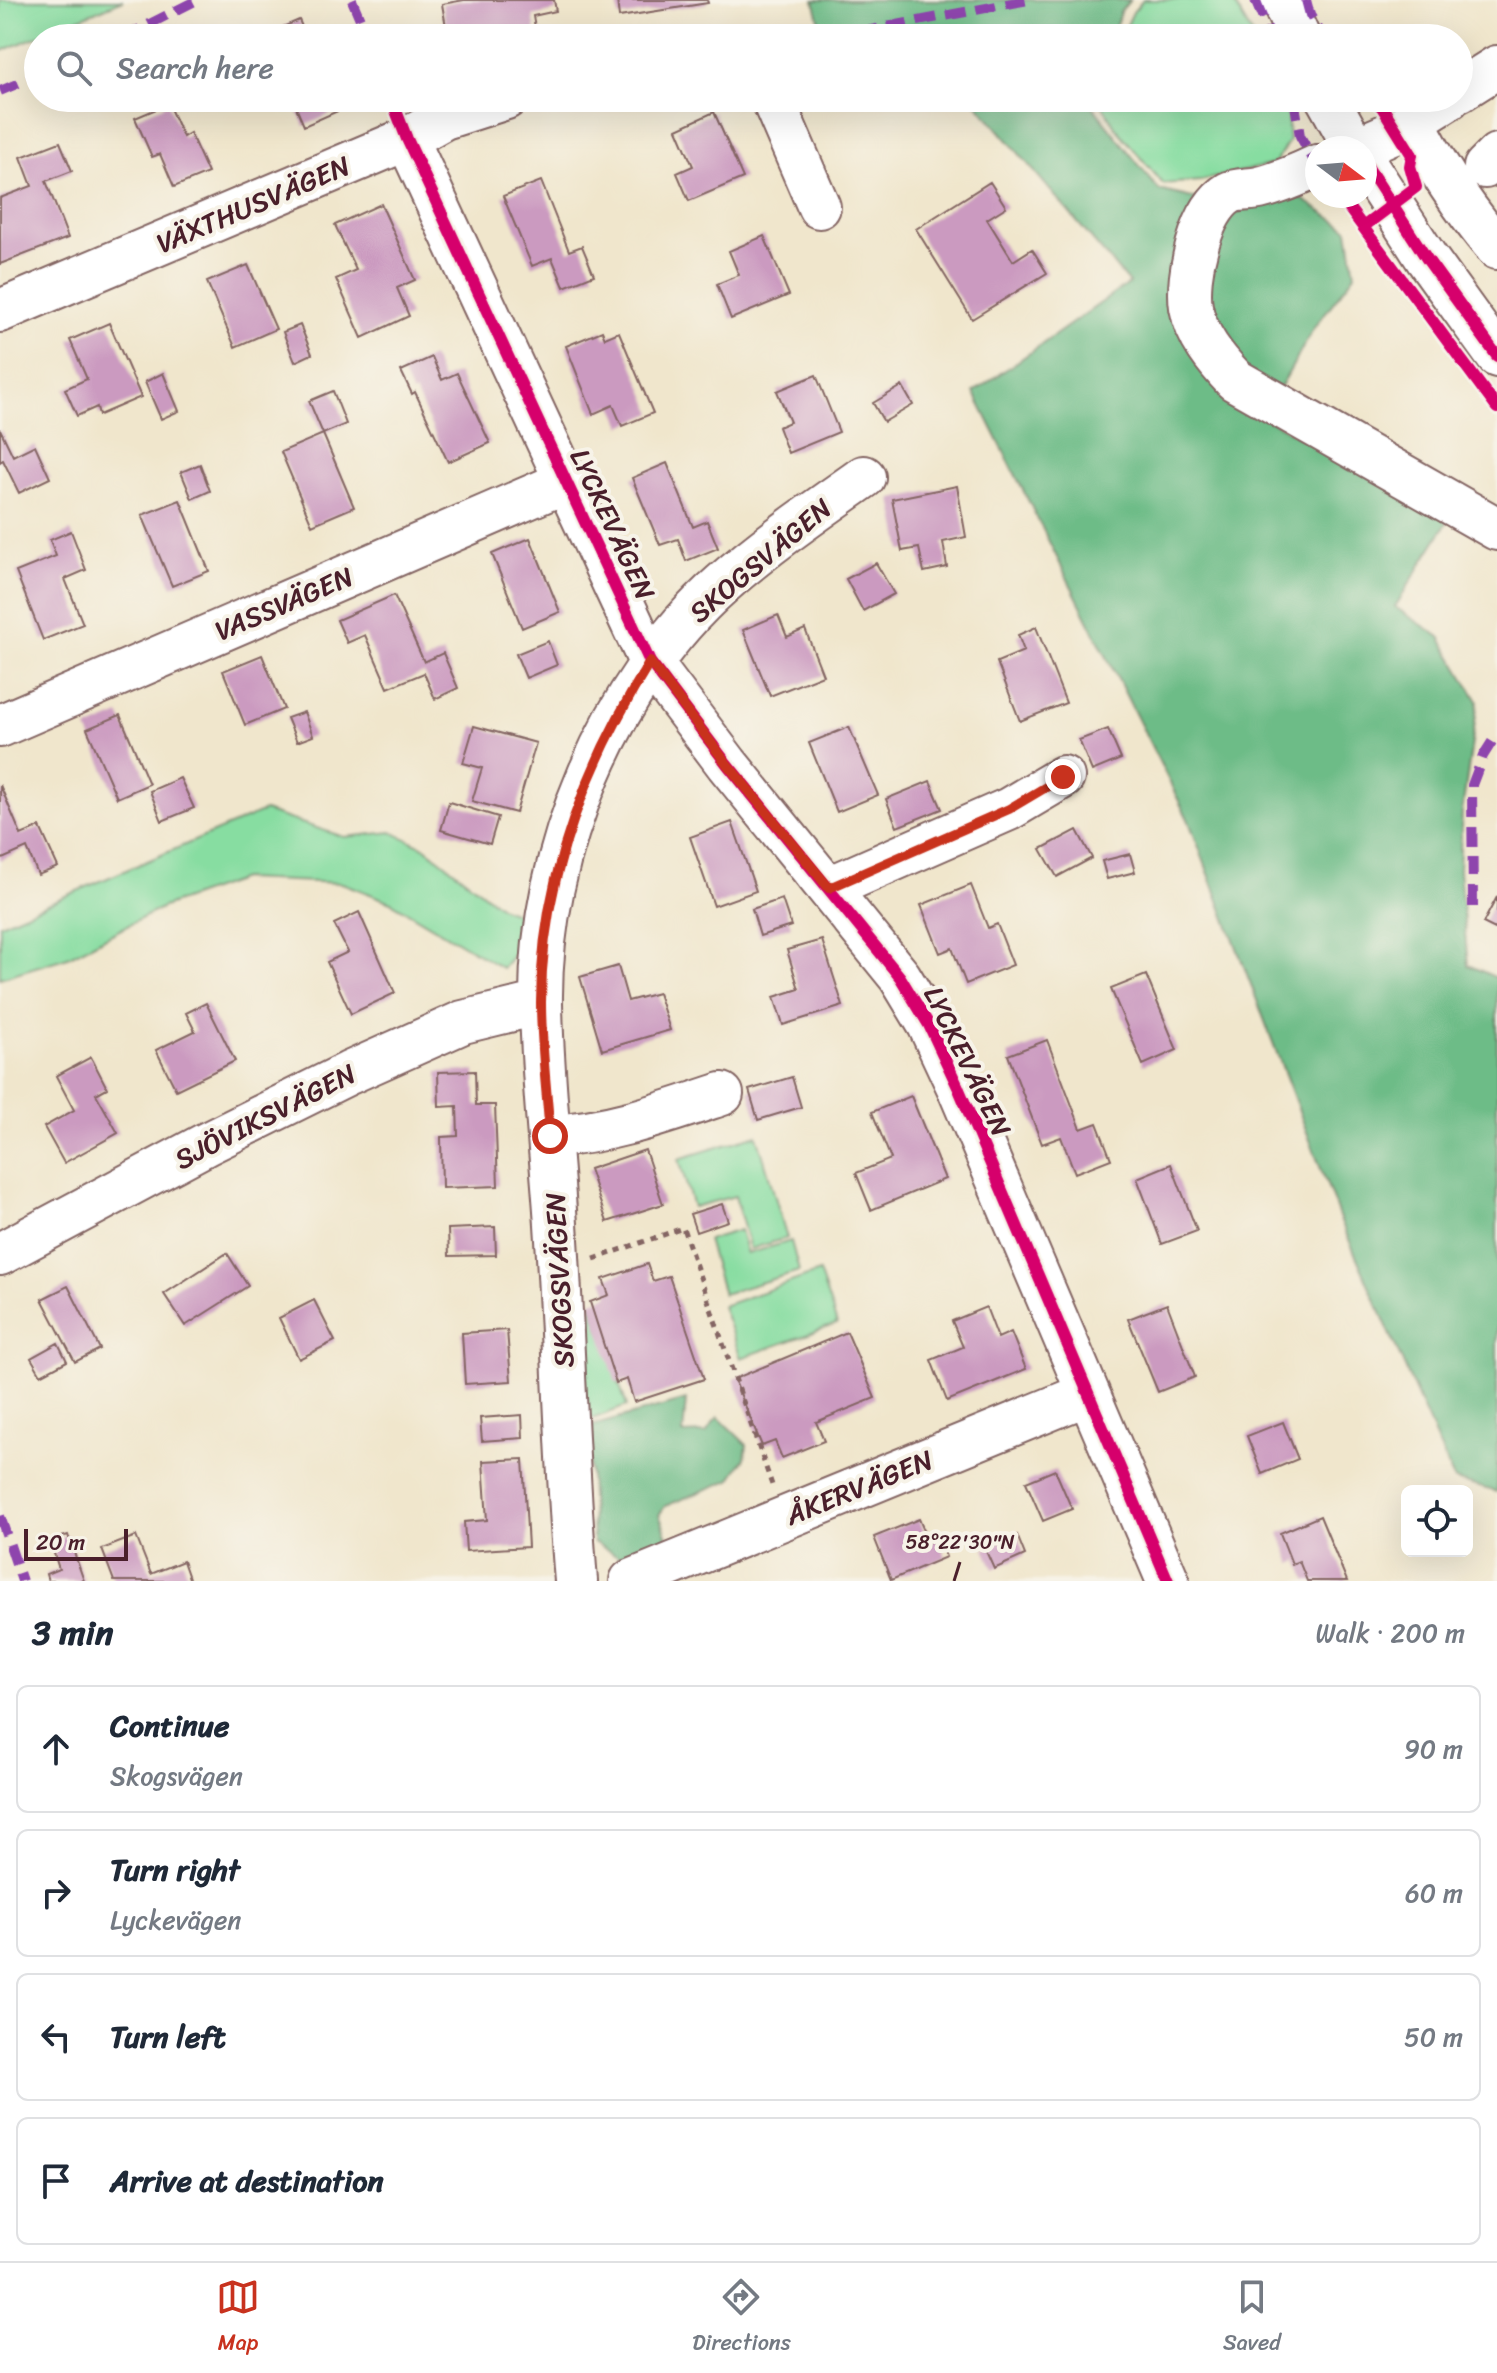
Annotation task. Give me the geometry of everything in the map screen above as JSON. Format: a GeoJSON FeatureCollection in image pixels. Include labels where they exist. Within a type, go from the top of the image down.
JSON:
{"type":"FeatureCollection","features":[{"type":"Feature","properties":{"kind":"street"},"geometry":{"type":"LineString","coordinates":[[1282,0],[1293,24]]}},
{"type":"Feature","properties":{"kind":"street","name":"VÄXTHUSVÄGEN"},"geometry":{"type":"LineString","coordinates":[[0,311],[407,139],[444,118],[463,112]]}},
{"type":"Feature","properties":{"kind":"street"},"geometry":{"type":"LineString","coordinates":[[778,112],[819,207]]}},
{"type":"Feature","properties":{"kind":"street"},"geometry":{"type":"LineString","coordinates":[[1335,112],[1349,136]]}},
{"type":"Feature","properties":{"kind":"street"},"geometry":{"type":"LineString","coordinates":[[1377,139],[1428,112]]}},
{"type":"Feature","properties":{"kind":"street"},"geometry":{"type":"LineString","coordinates":[[1413,120],[1425,145],[1471,217],[1497,248]]}},
{"type":"Feature","properties":{"kind":"street","name":"LYCKEVÄGEN"},"geometry":{"type":"LineString","coordinates":[[407,139],[650,662],[727,764],[900,977],[929,1025],[1168,1581]]}},
{"type":"Feature","properties":{"kind":"street"},"geometry":{"type":"LineString","coordinates":[[1305,172],[1292,178],[1229,193],[1210,215],[1198,239],[1192,274],[1191,308],[1210,353],[1235,380],[1497,529]]}},
{"type":"Feature","properties":{"kind":"street"},"geometry":{"type":"LineString","coordinates":[[1377,182],[1427,259],[1497,356]]}},
{"type":"Feature","properties":{"kind":"street","name":"SKOGSVÄGEN"},"geometry":{"type":"LineString","coordinates":[[576,1581],[541,1003],[543,951],[553,889],[566,838],[602,748],[650,662],[720,586],[787,531],[864,477]]}},
{"type":"Feature","properties":{"kind":"street","name":"VASSVÄGEN"},"geometry":{"type":"LineString","coordinates":[[0,726],[567,481]]}},
{"type":"Feature","properties":{"kind":"street"},"geometry":{"type":"LineString","coordinates":[[829,888],[1009,809],[1063,777]]}},
{"type":"Feature","properties":{"kind":"street","name":"SJÖVIKSVÄGEN"},"geometry":{"type":"LineString","coordinates":[[0,1254],[206,1144],[349,1073],[463,1022],[541,1003]]}},
{"type":"Feature","properties":{"kind":"street"},"geometry":{"type":"LineString","coordinates":[[550,1136],[577,1135],[643,1120],[722,1094]]}},
{"type":"Feature","properties":{"kind":"street","name":"ÅKERVÄGEN"},"geometry":{"type":"LineString","coordinates":[[631,1581],[1087,1394]]}},
{"type":"Feature","properties":{"kind":"path"},"geometry":{"type":"LineString","coordinates":[[559,1271],[683,1228],[784,1517]]}},
{"type":"Feature","properties":{"kind":"green space"},"geometry":{"type":"Polygon","coordinates":[[[0,0],[123,0],[66,24],[24,24],[24,42],[0,52],[0,0]]]}},
{"type":"Feature","properties":{"kind":"green space"},"geometry":{"type":"Polygon","coordinates":[[[814,0],[1130,0],[1120,12],[1116,24],[820,24],[814,0]]]}},
{"type":"Feature","properties":{"kind":"green space"},"geometry":{"type":"Polygon","coordinates":[[[1143,0],[1232,0],[1246,24],[1127,24],[1143,0]]]}},
{"type":"Feature","properties":{"kind":"green space"},"geometry":{"type":"Polygon","coordinates":[[[984,112],[1097,112],[1159,190],[1235,208],[1292,192],[1305,201],[1305,208],[1316,208],[1348,229],[1355,274],[1313,329],[1264,417],[1448,521],[1395,607],[1440,637],[1478,701],[1462,811],[1459,870],[1468,965],[1497,978],[1497,1492],[1454,1480],[1340,1219],[1188,819],[974,392],[1129,283],[984,112]]]}},
{"type":"Feature","properties":{"kind":"green space"},"geometry":{"type":"Polygon","coordinates":[[[1106,112],[1287,112],[1289,141],[1274,164],[1200,181],[1163,184],[1106,112]]]}},
{"type":"Feature","properties":{"kind":"green space"},"geometry":{"type":"Polygon","coordinates":[[[264,811],[344,837],[392,832],[424,847],[502,908],[531,918],[524,942],[502,968],[391,902],[342,883],[242,879],[163,907],[68,957],[0,978],[0,924],[264,811]]]}},
{"type":"Feature","properties":{"kind":"green space"},"geometry":{"type":"Polygon","coordinates":[[[757,1135],[787,1238],[750,1249],[735,1196],[693,1207],[679,1159],[757,1135]]]}},
{"type":"Feature","properties":{"kind":"green space"},"geometry":{"type":"Polygon","coordinates":[[[740,1230],[747,1254],[791,1241],[799,1271],[723,1294],[707,1240],[740,1230]]]}},
{"type":"Feature","properties":{"kind":"green space"},"geometry":{"type":"Polygon","coordinates":[[[819,1272],[837,1324],[741,1358],[722,1306],[819,1272]]]}},
{"type":"Feature","properties":{"kind":"green space"},"geometry":{"type":"Polygon","coordinates":[[[590,1302],[627,1406],[587,1421],[581,1308],[590,1302]]]}},
{"type":"Feature","properties":{"kind":"green space"},"geometry":{"type":"Polygon","coordinates":[[[686,1400],[683,1434],[706,1433],[718,1417],[747,1445],[745,1458],[730,1480],[665,1506],[659,1515],[670,1542],[627,1561],[593,1542],[588,1427],[686,1400]]]}},
{"type":"Feature","properties":{"kind":"building"},"geometry":{"type":"Polygon","coordinates":[[[464,0],[554,0],[556,11],[533,16],[534,24],[446,24],[442,4],[464,0]]]}},
{"type":"Feature","properties":{"kind":"building"},"geometry":{"type":"Polygon","coordinates":[[[617,0],[707,0],[708,3],[619,17],[617,0]]]}},
{"type":"Feature","properties":{"kind":"building"},"geometry":{"type":"Polygon","coordinates":[[[149,112],[172,112],[183,137],[190,133],[208,173],[174,187],[160,154],[152,157],[135,118],[149,112]]]}},
{"type":"Feature","properties":{"kind":"building"},"geometry":{"type":"Polygon","coordinates":[[[298,112],[336,112],[304,126],[298,112]]]}},
{"type":"Feature","properties":{"kind":"building"},"geometry":{"type":"Polygon","coordinates":[[[714,112],[743,178],[689,201],[677,173],[693,166],[677,129],[714,112]]]}},
{"type":"Feature","properties":{"kind":"building"},"geometry":{"type":"Polygon","coordinates":[[[60,142],[72,171],[46,181],[68,238],[0,264],[0,198],[32,186],[21,157],[60,142]]]}},
{"type":"Feature","properties":{"kind":"building"},"geometry":{"type":"Polygon","coordinates":[[[541,181],[569,251],[582,246],[594,275],[564,287],[552,258],[532,266],[503,196],[541,181]]]}},
{"type":"Feature","properties":{"kind":"building"},"geometry":{"type":"Polygon","coordinates":[[[990,182],[1006,207],[987,219],[1013,261],[1032,249],[1047,273],[972,319],[916,229],[990,182]]]}},
{"type":"Feature","properties":{"kind":"building"},"geometry":{"type":"Polygon","coordinates":[[[381,204],[415,280],[397,288],[409,316],[362,338],[336,279],[356,270],[335,225],[381,204]]]}},
{"type":"Feature","properties":{"kind":"building"},"geometry":{"type":"Polygon","coordinates":[[[764,236],[789,295],[731,319],[717,284],[739,275],[729,251],[764,236]]]}},
{"type":"Feature","properties":{"kind":"building"},"geometry":{"type":"Polygon","coordinates":[[[248,265],[276,329],[235,347],[207,282],[248,265]]]}},
{"type":"Feature","properties":{"kind":"building"},"geometry":{"type":"Polygon","coordinates":[[[109,323],[141,397],[99,415],[97,407],[77,416],[65,389],[87,379],[70,340],[109,323]]]}},
{"type":"Feature","properties":{"kind":"building"},"geometry":{"type":"Polygon","coordinates":[[[300,325],[312,354],[295,362],[283,332],[300,325]]]}},
{"type":"Feature","properties":{"kind":"building"},"geometry":{"type":"Polygon","coordinates":[[[602,331],[605,338],[619,332],[653,413],[622,426],[613,405],[593,414],[566,346],[602,331]]]}},
{"type":"Feature","properties":{"kind":"building"},"geometry":{"type":"Polygon","coordinates":[[[432,357],[442,380],[457,373],[490,443],[448,462],[415,392],[412,394],[401,371],[432,357]]]}},
{"type":"Feature","properties":{"kind":"building"},"geometry":{"type":"Polygon","coordinates":[[[163,373],[179,411],[161,419],[145,382],[163,373]]]}},
{"type":"Feature","properties":{"kind":"building"},"geometry":{"type":"Polygon","coordinates":[[[816,375],[839,432],[788,453],[778,427],[790,422],[777,391],[816,375]]]}},
{"type":"Feature","properties":{"kind":"building"},"geometry":{"type":"Polygon","coordinates":[[[902,386],[913,405],[884,422],[873,403],[902,386]]]}},
{"type":"Feature","properties":{"kind":"building"},"geometry":{"type":"Polygon","coordinates":[[[333,391],[346,424],[323,434],[309,401],[333,391]]]}},
{"type":"Feature","properties":{"kind":"building"},"geometry":{"type":"Polygon","coordinates":[[[0,429],[13,456],[35,445],[50,478],[19,493],[3,460],[0,462],[0,429]]]}},
{"type":"Feature","properties":{"kind":"building"},"geometry":{"type":"Polygon","coordinates":[[[323,434],[354,507],[312,525],[281,452],[323,434]]]}},
{"type":"Feature","properties":{"kind":"building"},"geometry":{"type":"Polygon","coordinates":[[[667,463],[693,527],[707,521],[718,548],[686,561],[678,539],[660,545],[632,478],[667,463]]]}},
{"type":"Feature","properties":{"kind":"building"},"geometry":{"type":"Polygon","coordinates":[[[200,464],[210,491],[192,499],[181,472],[200,464]]]}},
{"type":"Feature","properties":{"kind":"building"},"geometry":{"type":"Polygon","coordinates":[[[957,486],[966,537],[943,542],[947,567],[924,572],[919,548],[902,551],[892,499],[957,486]]]}},
{"type":"Feature","properties":{"kind":"building"},"geometry":{"type":"Polygon","coordinates":[[[180,500],[209,571],[172,586],[142,515],[180,500]]]}},
{"type":"Feature","properties":{"kind":"building"},"geometry":{"type":"Polygon","coordinates":[[[71,531],[86,570],[65,579],[83,624],[43,640],[16,572],[56,556],[50,540],[71,531]]]}},
{"type":"Feature","properties":{"kind":"building"},"geometry":{"type":"Polygon","coordinates":[[[530,538],[560,612],[522,628],[492,554],[530,538]]]}},
{"type":"Feature","properties":{"kind":"building"},"geometry":{"type":"Polygon","coordinates":[[[876,563],[894,594],[863,611],[846,579],[876,563]]]}},
{"type":"Feature","properties":{"kind":"building"},"geometry":{"type":"Polygon","coordinates":[[[394,595],[424,662],[443,653],[458,688],[435,699],[424,673],[388,688],[365,635],[347,643],[337,620],[394,595]]]}},
{"type":"Feature","properties":{"kind":"building"},"geometry":{"type":"Polygon","coordinates":[[[778,615],[787,637],[805,629],[823,675],[770,696],[743,630],[778,615]]]}},
{"type":"Feature","properties":{"kind":"building"},"geometry":{"type":"Polygon","coordinates":[[[1036,627],[1066,703],[1020,721],[997,662],[1024,651],[1018,635],[1036,627]]]}},
{"type":"Feature","properties":{"kind":"building"},"geometry":{"type":"Polygon","coordinates":[[[548,641],[557,665],[526,678],[516,654],[548,641]]]}},
{"type":"Feature","properties":{"kind":"building"},"geometry":{"type":"Polygon","coordinates":[[[262,655],[284,709],[245,725],[223,671],[262,655]]]}},
{"type":"Feature","properties":{"kind":"building"},"geometry":{"type":"Polygon","coordinates":[[[304,712],[313,736],[297,742],[287,718],[304,712]]]}},
{"type":"Feature","properties":{"kind":"building"},"geometry":{"type":"Polygon","coordinates":[[[120,715],[149,784],[117,798],[87,729],[120,715]]]}},
{"type":"Feature","properties":{"kind":"building"},"geometry":{"type":"Polygon","coordinates":[[[474,726],[536,743],[516,813],[472,801],[482,768],[463,763],[474,726]]]}},
{"type":"Feature","properties":{"kind":"building"},"geometry":{"type":"Polygon","coordinates":[[[849,727],[878,795],[837,812],[809,743],[849,727]]]}},
{"type":"Feature","properties":{"kind":"building"},"geometry":{"type":"Polygon","coordinates":[[[1108,729],[1121,759],[1092,771],[1079,740],[1108,729]]]}},
{"type":"Feature","properties":{"kind":"building"},"geometry":{"type":"Polygon","coordinates":[[[180,778],[194,808],[162,821],[150,791],[180,778]]]}},
{"type":"Feature","properties":{"kind":"building"},"geometry":{"type":"Polygon","coordinates":[[[930,781],[942,809],[897,827],[886,799],[930,781]]]}},
{"type":"Feature","properties":{"kind":"building"},"geometry":{"type":"Polygon","coordinates":[[[0,785],[21,835],[40,827],[58,867],[38,875],[27,848],[0,860],[0,785]]]}},
{"type":"Feature","properties":{"kind":"building"},"geometry":{"type":"Polygon","coordinates":[[[449,802],[498,817],[490,844],[441,830],[449,802]]]}},
{"type":"Feature","properties":{"kind":"building"},"geometry":{"type":"Polygon","coordinates":[[[732,822],[756,891],[714,906],[690,837],[732,822]]]}},
{"type":"Feature","properties":{"kind":"building"},"geometry":{"type":"Polygon","coordinates":[[[1077,830],[1092,858],[1057,877],[1041,849],[1077,830]]]}},
{"type":"Feature","properties":{"kind":"building"},"geometry":{"type":"Polygon","coordinates":[[[1130,854],[1135,872],[1107,879],[1102,861],[1130,854]]]}},
{"type":"Feature","properties":{"kind":"building"},"geometry":{"type":"Polygon","coordinates":[[[971,885],[988,928],[997,924],[1013,965],[966,984],[952,948],[940,953],[921,905],[971,885]]]}},
{"type":"Feature","properties":{"kind":"building"},"geometry":{"type":"Polygon","coordinates":[[[1497,897],[1497,930],[1483,923],[1497,897]]]}},
{"type":"Feature","properties":{"kind":"building"},"geometry":{"type":"Polygon","coordinates":[[[782,899],[791,926],[760,936],[752,909],[782,899]]]}},
{"type":"Feature","properties":{"kind":"building"},"geometry":{"type":"Polygon","coordinates":[[[359,912],[395,993],[351,1014],[327,962],[348,952],[334,924],[359,912]]]}},
{"type":"Feature","properties":{"kind":"building"},"geometry":{"type":"Polygon","coordinates":[[[822,940],[843,1006],[783,1025],[774,997],[799,989],[787,950],[822,940]]]}},
{"type":"Feature","properties":{"kind":"building"},"geometry":{"type":"Polygon","coordinates":[[[618,966],[628,1001],[658,993],[670,1030],[602,1050],[580,977],[618,966]]]}},
{"type":"Feature","properties":{"kind":"building"},"geometry":{"type":"Polygon","coordinates":[[[1146,975],[1177,1050],[1143,1065],[1111,989],[1146,975]]]}},
{"type":"Feature","properties":{"kind":"building"},"geometry":{"type":"Polygon","coordinates":[[[206,1003],[235,1061],[176,1090],[156,1050],[195,1031],[186,1013],[206,1003]]]}},
{"type":"Feature","properties":{"kind":"building"},"geometry":{"type":"Polygon","coordinates":[[[1047,1040],[1081,1129],[1097,1123],[1111,1159],[1075,1173],[1061,1137],[1042,1144],[1008,1055],[1047,1040]]]}},
{"type":"Feature","properties":{"kind":"building"},"geometry":{"type":"Polygon","coordinates":[[[91,1057],[107,1088],[96,1094],[118,1133],[64,1163],[44,1127],[74,1110],[56,1076],[91,1057]]]}},
{"type":"Feature","properties":{"kind":"building"},"geometry":{"type":"Polygon","coordinates":[[[475,1071],[476,1105],[495,1105],[498,1186],[442,1188],[441,1137],[458,1136],[457,1106],[439,1107],[438,1072],[475,1071]]]}},
{"type":"Feature","properties":{"kind":"building"},"geometry":{"type":"Polygon","coordinates":[[[792,1077],[801,1107],[758,1120],[749,1090],[792,1077]]]}},
{"type":"Feature","properties":{"kind":"building"},"geometry":{"type":"Polygon","coordinates":[[[911,1096],[945,1179],[871,1210],[856,1173],[891,1159],[872,1112],[911,1096]]]}},
{"type":"Feature","properties":{"kind":"building"},"geometry":{"type":"Polygon","coordinates":[[[645,1150],[663,1204],[607,1222],[589,1169],[645,1150]]]}},
{"type":"Feature","properties":{"kind":"building"},"geometry":{"type":"Polygon","coordinates":[[[1171,1164],[1197,1231],[1162,1244],[1137,1178],[1171,1164]]]}},
{"type":"Feature","properties":{"kind":"building"},"geometry":{"type":"Polygon","coordinates":[[[722,1204],[728,1221],[696,1232],[690,1214],[722,1204]]]}},
{"type":"Feature","properties":{"kind":"building"},"geometry":{"type":"Polygon","coordinates":[[[495,1227],[496,1255],[449,1256],[448,1229],[495,1227]]]}},
{"type":"Feature","properties":{"kind":"building"},"geometry":{"type":"Polygon","coordinates":[[[227,1253],[248,1286],[185,1326],[164,1294],[227,1253]]]}},
{"type":"Feature","properties":{"kind":"building"},"geometry":{"type":"Polygon","coordinates":[[[647,1264],[653,1281],[669,1276],[704,1379],[634,1402],[627,1379],[616,1383],[590,1302],[609,1295],[603,1279],[647,1264]]]}},
{"type":"Feature","properties":{"kind":"building"},"geometry":{"type":"Polygon","coordinates":[[[68,1286],[100,1349],[75,1362],[42,1299],[68,1286]]]}},
{"type":"Feature","properties":{"kind":"building"},"geometry":{"type":"Polygon","coordinates":[[[314,1300],[335,1341],[299,1359],[279,1318],[314,1300]]]}},
{"type":"Feature","properties":{"kind":"building"},"geometry":{"type":"Polygon","coordinates":[[[1167,1304],[1195,1377],[1158,1392],[1128,1319],[1167,1304]]]}},
{"type":"Feature","properties":{"kind":"building"},"geometry":{"type":"Polygon","coordinates":[[[986,1307],[998,1338],[1011,1332],[1026,1369],[947,1401],[931,1360],[963,1347],[952,1321],[986,1307]]]}},
{"type":"Feature","properties":{"kind":"building"},"geometry":{"type":"Polygon","coordinates":[[[507,1330],[511,1381],[465,1384],[462,1333],[507,1330]]]}},
{"type":"Feature","properties":{"kind":"building"},"geometry":{"type":"Polygon","coordinates":[[[847,1332],[875,1398],[816,1422],[824,1441],[782,1458],[775,1441],[762,1446],[734,1379],[847,1332]]]}},
{"type":"Feature","properties":{"kind":"building"},"geometry":{"type":"Polygon","coordinates":[[[58,1343],[67,1361],[41,1375],[31,1358],[58,1343]]]}},
{"type":"Feature","properties":{"kind":"building"},"geometry":{"type":"Polygon","coordinates":[[[522,1415],[523,1438],[482,1441],[480,1418],[522,1415]]]}},
{"type":"Feature","properties":{"kind":"building"},"geometry":{"type":"Polygon","coordinates":[[[1283,1422],[1298,1459],[1262,1474],[1247,1436],[1283,1422]]]}},
{"type":"Feature","properties":{"kind":"building"},"geometry":{"type":"Polygon","coordinates":[[[523,1459],[528,1547],[466,1551],[464,1522],[487,1520],[483,1461],[523,1459]]]}},
{"type":"Feature","properties":{"kind":"building"},"geometry":{"type":"Polygon","coordinates":[[[1055,1470],[1072,1509],[1043,1521],[1026,1482],[1055,1470]]]}},
{"type":"Feature","properties":{"kind":"building"},"geometry":{"type":"Polygon","coordinates":[[[1320,1516],[1347,1581],[1307,1581],[1299,1561],[1292,1564],[1280,1533],[1320,1516]]]}},
{"type":"Feature","properties":{"kind":"building"},"geometry":{"type":"Polygon","coordinates":[[[919,1519],[929,1542],[939,1538],[946,1557],[891,1580],[874,1537],[919,1519]]]}},
{"type":"Feature","properties":{"kind":"building"},"geometry":{"type":"Polygon","coordinates":[[[68,1535],[84,1581],[48,1581],[46,1574],[59,1569],[50,1541],[68,1535]]]}},
{"type":"Feature","properties":{"kind":"building"},"geometry":{"type":"Polygon","coordinates":[[[1017,1535],[1025,1555],[994,1569],[985,1549],[1017,1535]]]}},
{"type":"Feature","properties":{"kind":"building"},"geometry":{"type":"Polygon","coordinates":[[[136,1536],[151,1574],[183,1561],[190,1581],[114,1581],[102,1549],[136,1536]]]}},
{"type":"Feature","properties":{"kind":"marked path"},"geometry":{"type":"LineString","coordinates":[[150,24],[197,0]]}},
{"type":"Feature","properties":{"kind":"marked path"},"geometry":{"type":"LineString","coordinates":[[352,0],[362,24]]}},
{"type":"Feature","properties":{"kind":"marked path"},"geometry":{"type":"LineString","coordinates":[[902,24],[1028,0]]}},
{"type":"Feature","properties":{"kind":"marked path"},"geometry":{"type":"LineString","coordinates":[[1255,0],[1265,24]]}},
{"type":"Feature","properties":{"kind":"marked path"},"geometry":{"type":"LineString","coordinates":[[1306,0],[1315,24]]}},
{"type":"Feature","properties":{"kind":"marked path"},"geometry":{"type":"LineString","coordinates":[[0,91],[24,81]]}},
{"type":"Feature","properties":{"kind":"marked path"},"geometry":{"type":"LineString","coordinates":[[1296,112],[1300,136],[1305,145]]}},
{"type":"Feature","properties":{"kind":"marked path"},"geometry":{"type":"LineString","coordinates":[[1473,907],[1472,785],[1483,756],[1497,734]]}},
{"type":"Feature","properties":{"kind":"marked path"},"geometry":{"type":"LineString","coordinates":[[0,1516],[22,1581]]}},
{"type":"Feature","properties":{"kind":"cycle path"},"geometry":{"type":"LineString","coordinates":[[396,112],[650,662],[727,764],[900,977],[929,1025],[1168,1581]]}},
{"type":"Feature","properties":{"kind":"cycle path"},"geometry":{"type":"LineString","coordinates":[[1363,227],[1416,187],[1410,166],[1412,155],[1385,112]]}},
{"type":"Feature","properties":{"kind":"cycle path"},"geometry":{"type":"LineString","coordinates":[[1377,182],[1427,259],[1497,356]]}},
{"type":"Feature","properties":{"kind":"cycle path"},"geometry":{"type":"LineString","coordinates":[[1349,208],[1497,408]]}},
{"type":"Feature","properties":{"kind":"route"},"geometry":{"type":"LineString","coordinates":[[550,1136],[541,1003],[543,951],[553,889],[566,838],[584,788],[625,702],[650,662],[727,764],[829,888],[1009,809],[1063,777]]}}]}
